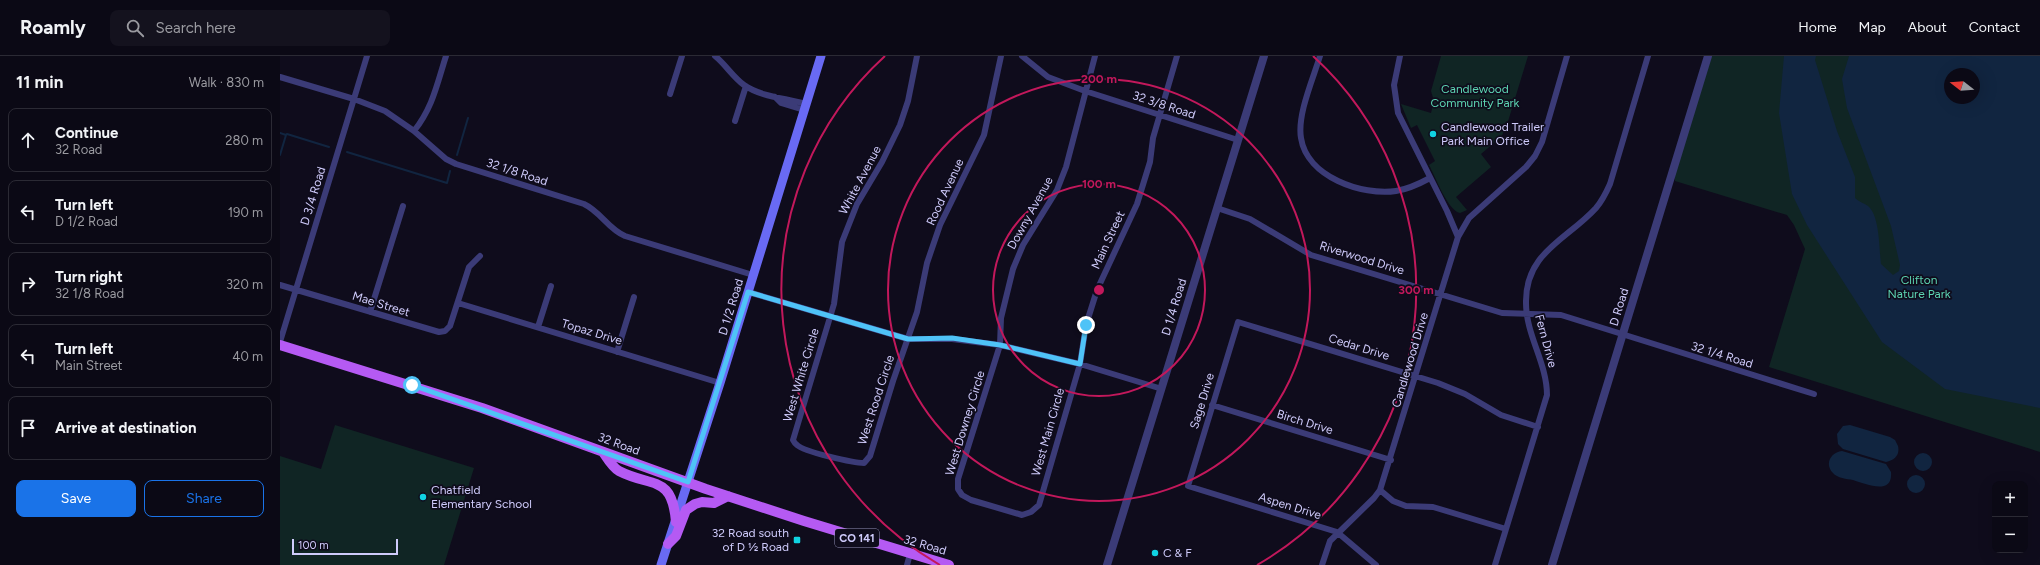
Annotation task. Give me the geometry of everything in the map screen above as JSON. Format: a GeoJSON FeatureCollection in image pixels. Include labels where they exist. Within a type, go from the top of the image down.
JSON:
{"type":"FeatureCollection","features":[{"type":"Feature","properties":{"kind":"main road","name":"D 1/2 Road"},"geometry":{"type":"LineString","coordinates":[[661,565],[720,383],[821,56]]}},
{"type":"Feature","properties":{"kind":"main road","name":"32 Road"},"geometry":{"type":"LineString","coordinates":[[280,344],[412,385],[728,496],[949,565]]}},
{"type":"Feature","properties":{"kind":"main road"},"geometry":{"type":"LineString","coordinates":[[603,452],[617,471],[656,485],[669,492],[674,506],[676,522]]}},
{"type":"Feature","properties":{"kind":"main road"},"geometry":{"type":"LineString","coordinates":[[668,544],[676,536],[686,510],[695,504],[702,502],[714,503],[728,496]]}},
{"type":"Feature","properties":{"kind":"street","name":"D 3/4 Road"},"geometry":{"type":"LineString","coordinates":[[280,344],[367,56]]}},
{"type":"Feature","properties":{"kind":"street"},"geometry":{"type":"LineString","coordinates":[[414,131],[432,103],[446,56]]}},
{"type":"Feature","properties":{"kind":"street"},"geometry":{"type":"LineString","coordinates":[[670,94],[682,56]]}},
{"type":"Feature","properties":{"kind":"street"},"geometry":{"type":"LineString","coordinates":[[715,56],[746,86],[775,97],[781,103],[805,107]]}},
{"type":"Feature","properties":{"kind":"street","name":"White Avenue"},"geometry":{"type":"LineString","coordinates":[[830,317],[842,242],[857,204],[882,162],[900,125],[908,102],[917,56]]}},
{"type":"Feature","properties":{"kind":"street","name":"Rood Avenue"},"geometry":{"type":"LineString","coordinates":[[908,339],[917,312],[927,263],[940,225],[984,135],[1001,56]]}},
{"type":"Feature","properties":{"kind":"street","name":"32 3/8 Road"},"geometry":{"type":"LineString","coordinates":[[1022,56],[1048,77],[1159,116],[1238,140]]}},
{"type":"Feature","properties":{"kind":"street","name":"Downy Avenue"},"geometry":{"type":"LineString","coordinates":[[1000,345],[1001,318],[1013,269],[1023,245],[1056,190],[1066,167],[1095,56]]}},
{"type":"Feature","properties":{"kind":"street","name":"Main Street"},"geometry":{"type":"LineString","coordinates":[[1080,364],[1086,325],[1097,290],[1138,204],[1150,162],[1153,138],[1177,56]]}},
{"type":"Feature","properties":{"kind":"street","name":"D 1/4 Road"},"geometry":{"type":"LineString","coordinates":[[1108,565],[1264,56]]}},
{"type":"Feature","properties":{"kind":"street"},"geometry":{"type":"LineString","coordinates":[[1320,56],[1300,126],[1303,146],[1314,165],[1332,178],[1374,191],[1389,192],[1404,190],[1430,178]]}},
{"type":"Feature","properties":{"kind":"street"},"geometry":{"type":"LineString","coordinates":[[1400,56],[1394,85],[1395,104],[1403,124],[1458,237]]}},
{"type":"Feature","properties":{"kind":"street","name":"Candlewood Drive"},"geometry":{"type":"LineString","coordinates":[[1322,565],[1330,541],[1337,532],[1374,498],[1380,490],[1391,460],[1458,237],[1469,218],[1526,167],[1535,156],[1542,142],[1567,56]]}},
{"type":"Feature","properties":{"kind":"street","name":"Fern Drive"},"geometry":{"type":"LineString","coordinates":[[1495,565],[1546,401],[1547,388],[1529,327],[1526,305],[1527,286],[1536,263],[1548,249],[1591,213],[1603,198],[1612,177],[1648,56]]}},
{"type":"Feature","properties":{"kind":"street","name":"D Road"},"geometry":{"type":"LineString","coordinates":[[1552,565],[1708,56]]}},
{"type":"Feature","properties":{"kind":"street","name":"32 1/8 Road"},"geometry":{"type":"LineString","coordinates":[[280,77],[354,99],[385,111],[414,131],[446,159],[456,164],[584,204],[594,209],[611,229],[625,236],[753,275]]}},
{"type":"Feature","properties":{"kind":"street"},"geometry":{"type":"LineString","coordinates":[[735,120],[746,86]]}},
{"type":"Feature","properties":{"kind":"street"},"geometry":{"type":"LineString","coordinates":[[370,312],[403,206]]}},
{"type":"Feature","properties":{"kind":"street","name":"Riverwood Drive"},"geometry":{"type":"LineString","coordinates":[[1218,208],[1250,219],[1311,255],[1502,313],[1516,315],[1528,313],[1561,315],[1624,334]]}},
{"type":"Feature","properties":{"kind":"street","name":"Mae Street"},"geometry":{"type":"LineString","coordinates":[[280,286],[439,332],[445,331],[450,326],[469,267],[480,256]]}},
{"type":"Feature","properties":{"kind":"street"},"geometry":{"type":"LineString","coordinates":[[538,327],[551,286]]}},
{"type":"Feature","properties":{"kind":"street"},"geometry":{"type":"LineString","coordinates":[[748,292],[908,339],[952,338],[1000,345],[1080,364],[1162,390]]}},
{"type":"Feature","properties":{"kind":"street"},"geometry":{"type":"LineString","coordinates":[[617,352],[634,297]]}},
{"type":"Feature","properties":{"kind":"street","name":"Topaz Drive"},"geometry":{"type":"LineString","coordinates":[[458,303],[720,383]]}},
{"type":"Feature","properties":{"kind":"street","name":"West White Circle"},"geometry":{"type":"LineString","coordinates":[[793,440],[830,317]]}},
{"type":"Feature","properties":{"kind":"street","name":"Cedar Drive"},"geometry":{"type":"LineString","coordinates":[[1238,322],[1416,376],[1465,394],[1507,417],[1538,427]]}},
{"type":"Feature","properties":{"kind":"street","name":"Sage Drive"},"geometry":{"type":"LineString","coordinates":[[1188,486],[1238,322]]}},
{"type":"Feature","properties":{"kind":"street","name":"32 1/4 Road"},"geometry":{"type":"LineString","coordinates":[[1624,334],[1654,345],[1814,394]]}},
{"type":"Feature","properties":{"kind":"street","name":"West Rood Circle"},"geometry":{"type":"LineString","coordinates":[[793,440],[797,446],[805,449],[855,463],[864,463],[870,456],[908,339]]}},
{"type":"Feature","properties":{"kind":"street","name":"West Downey Circle"},"geometry":{"type":"LineString","coordinates":[[1000,345],[958,479],[958,489],[962,495],[971,500],[1022,515],[1031,512],[1038,505]]}},
{"type":"Feature","properties":{"kind":"street","name":"West Main Circle"},"geometry":{"type":"LineString","coordinates":[[1038,505],[1080,364]]}},
{"type":"Feature","properties":{"kind":"street","name":"Birch Drive"},"geometry":{"type":"LineString","coordinates":[[1212,405],[1391,460]]}},
{"type":"Feature","properties":{"kind":"street","name":"Aspen Drive"},"geometry":{"type":"LineString","coordinates":[[1188,486],[1337,532],[1376,565]]}},
{"type":"Feature","properties":{"kind":"street"},"geometry":{"type":"LineString","coordinates":[[1380,490],[1393,500],[1406,506],[1433,507],[1506,529]]}},
{"type":"Feature","properties":{"kind":"street"},"geometry":{"type":"LineString","coordinates":[[907,565],[910,554]]}},
{"type":"Feature","properties":{"kind":"green space","name":"Candlewood Community Park"},"geometry":{"type":"Polygon","coordinates":[[[1441,56],[1528,56],[1506,128],[1501,137],[1481,154],[1491,167],[1456,197],[1467,210],[1460,213],[1455,211],[1446,200],[1429,165],[1435,161],[1417,125],[1411,128],[1401,104],[1431,113],[1434,101],[1431,91],[1441,56]]]}},
{"type":"Feature","properties":{"kind":"green space","name":"Clifton Nature Park"},"geometry":{"type":"Polygon","coordinates":[[[1708,56],[2040,56],[2040,452],[1769,367],[1805,249],[1794,225],[1787,215],[1675,181],[1674,168],[1708,56]]]}},
{"type":"Feature","properties":{"kind":"green space","name":"Chatfield Elementary School"},"geometry":{"type":"Polygon","coordinates":[[[335,425],[474,468],[444,565],[280,565],[280,456],[321,469],[335,425]]]}},
{"type":"Feature","properties":{"kind":"water","name":"Clifton Nature Park"},"geometry":{"type":"Polygon","coordinates":[[[1784,56],[1816,56],[1815,60],[1837,131],[1855,177],[1855,198],[1868,206],[1875,217],[1881,264],[1893,275],[1899,271],[1900,265],[1891,226],[1847,108],[1842,79],[1849,56],[2040,56],[2040,408],[1945,389],[1882,342],[1807,225],[1792,194],[1779,113],[1784,56]]]}},
{"type":"Feature","properties":{"kind":"water"},"geometry":{"type":"Polygon","coordinates":[[[1850,425],[1890,437],[1895,440],[1898,446],[1896,457],[1886,462],[1843,449],[1838,444],[1837,434],[1843,426],[1850,425]]]}},
{"type":"Feature","properties":{"kind":"water"},"geometry":{"type":"Polygon","coordinates":[[[1842,451],[1886,464],[1891,472],[1888,484],[1883,486],[1871,486],[1835,475],[1830,470],[1829,462],[1832,456],[1842,451]]]}},
{"type":"Feature","properties":{"kind":"water"},"geometry":{"type":"Polygon","coordinates":[[[1923,453],[1929,456],[1932,462],[1929,468],[1923,471],[1917,468],[1914,462],[1917,456],[1923,453]]]}},
{"type":"Feature","properties":{"kind":"water"},"geometry":{"type":"Polygon","coordinates":[[[1916,475],[1922,478],[1925,484],[1922,490],[1916,493],[1910,490],[1907,484],[1910,478],[1916,475]]]}},
{"type":"Feature","properties":{"kind":"waterway"},"geometry":{"type":"LineString","coordinates":[[457,155],[468,118]]}},
{"type":"Feature","properties":{"kind":"waterway"},"geometry":{"type":"LineString","coordinates":[[280,133],[329,147]]}},
{"type":"Feature","properties":{"kind":"waterway"},"geometry":{"type":"LineString","coordinates":[[280,155],[286,135]]}},
{"type":"Feature","properties":{"kind":"waterway"},"geometry":{"type":"LineString","coordinates":[[347,152],[447,183],[450,171]]}},
{"type":"Feature","properties":{"kind":"place","name":"Candlewood Trailer Park Main Office"},"geometry":{"type":"Point","coordinates":[1433,134]}},
{"type":"Feature","properties":{"kind":"place","name":"Chatfield Elementary School"},"geometry":{"type":"Point","coordinates":[423,497]}},
{"type":"Feature","properties":{"kind":"place","name":"32 Road south of D ½ Road"},"geometry":{"type":"Point","coordinates":[797,540]}},
{"type":"Feature","properties":{"kind":"place","name":"C & F"},"geometry":{"type":"Point","coordinates":[1155,553]}},
{"type":"Feature","properties":{"kind":"route"},"geometry":{"type":"LineString","coordinates":[[412,385],[482,408],[688,482],[748,292],[908,339],[952,338],[1000,345],[1080,364],[1086,325]]}}]}
